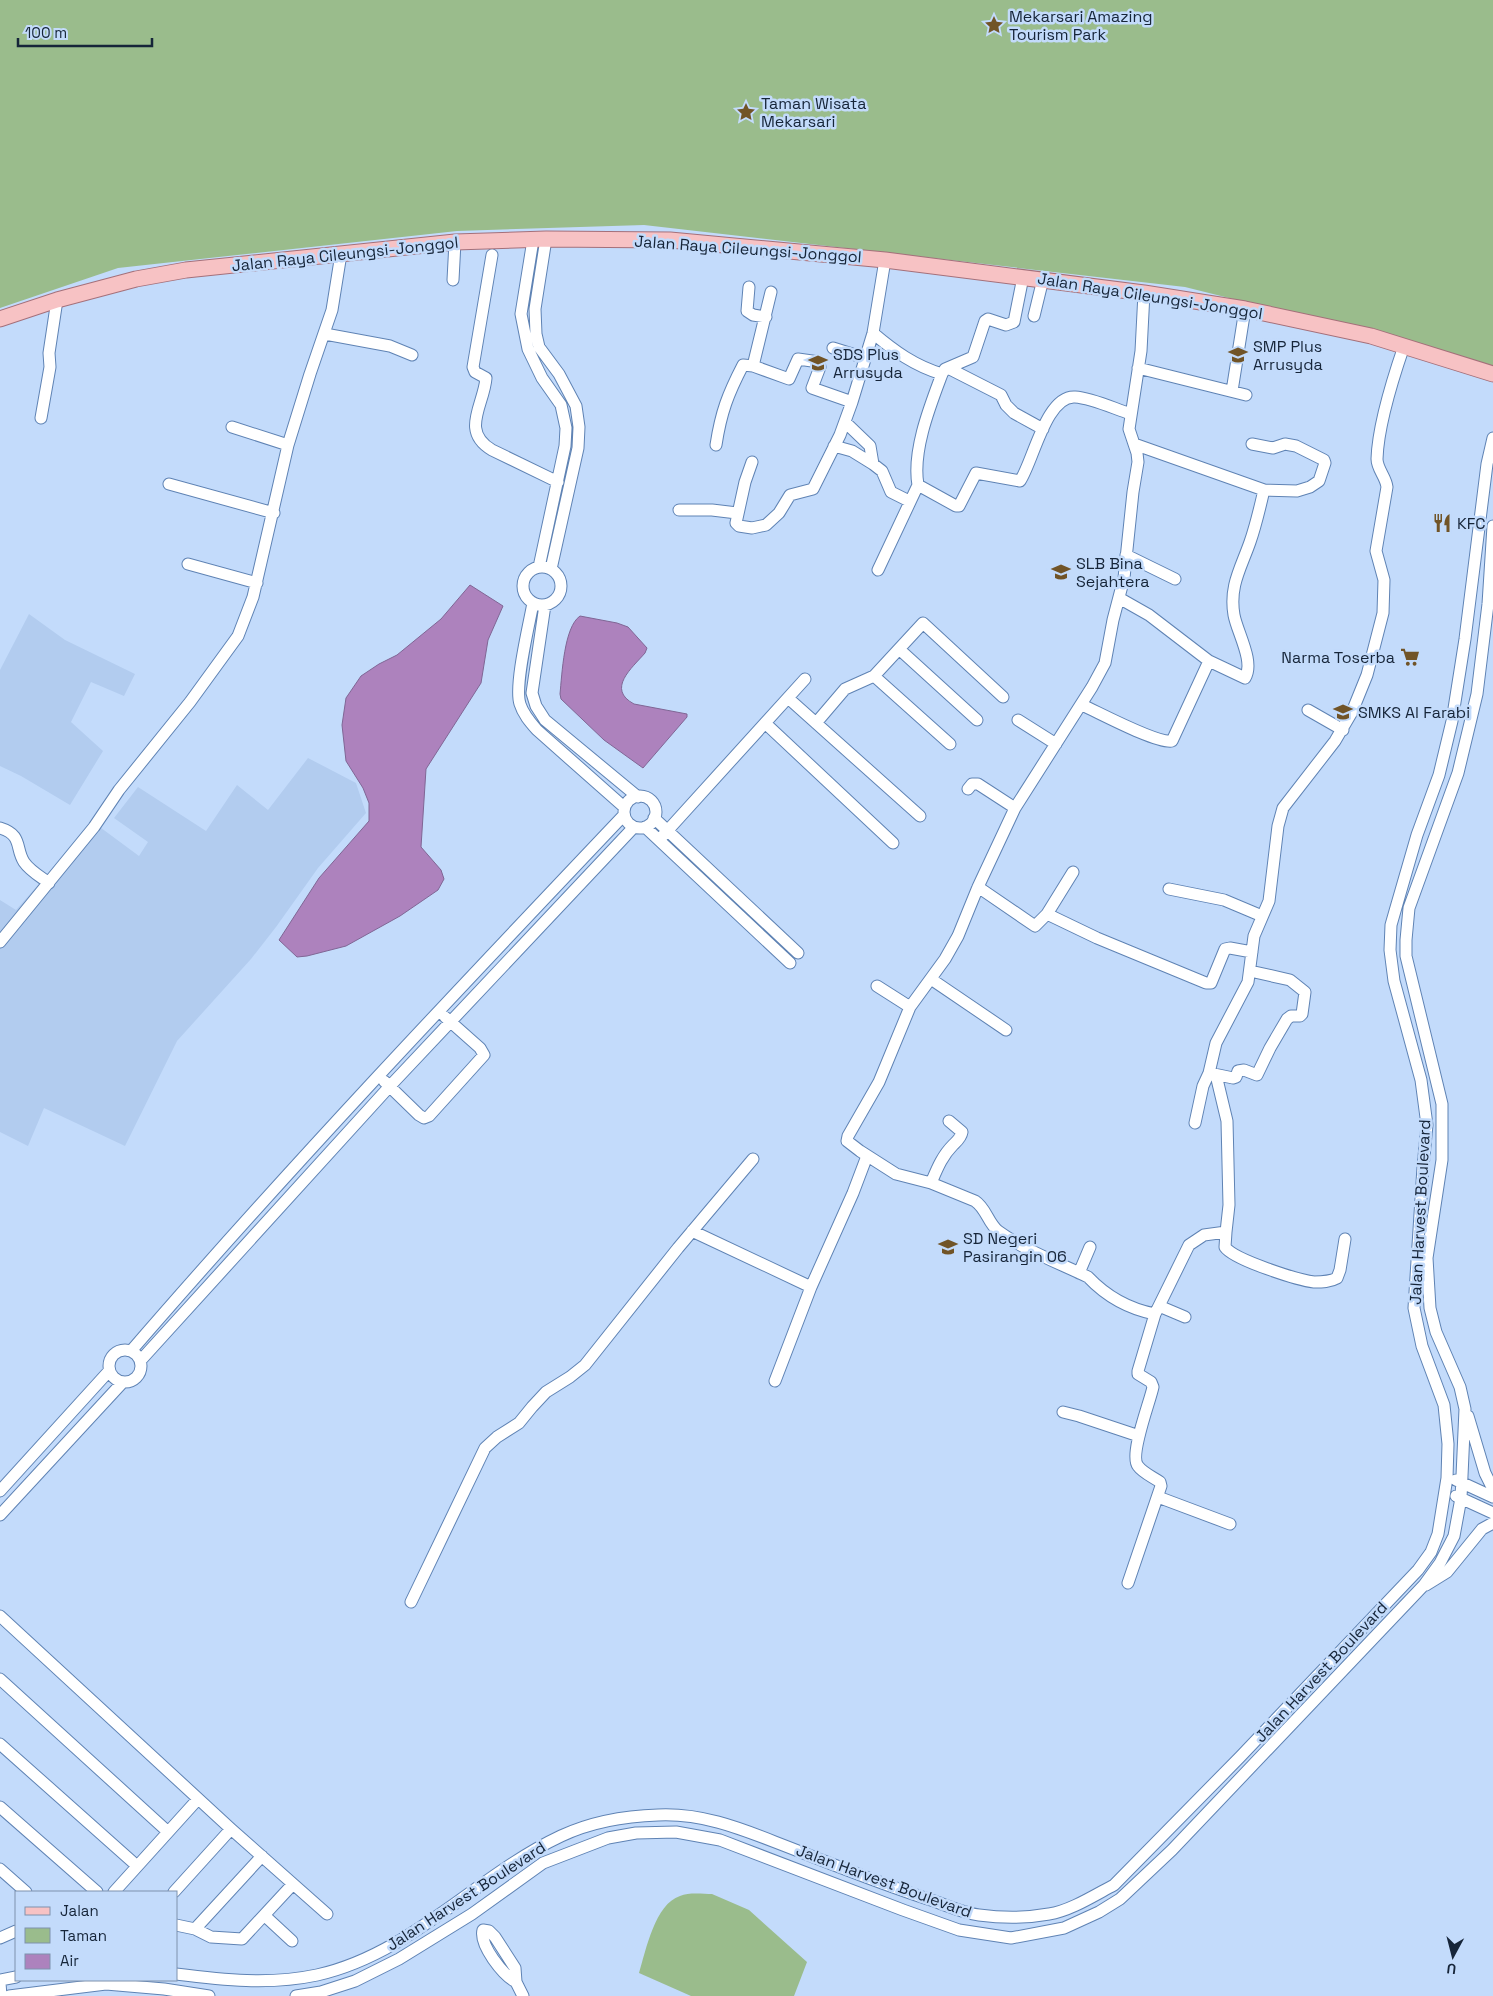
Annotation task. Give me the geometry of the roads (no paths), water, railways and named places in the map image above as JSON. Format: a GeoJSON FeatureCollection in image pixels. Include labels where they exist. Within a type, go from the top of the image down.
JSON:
{"type":"FeatureCollection","features":[{"type":"Feature","properties":{"kind":"main road","name":"Jalan Raya Cileungsi-Jonggol"},"geometry":{"type":"LineString","coordinates":[[0,319],[57,300],[136,279],[186,270],[454,242],[539,239],[670,240],[885,260],[1043,279],[1245,309],[1371,336],[1493,374]]}},
{"type":"Feature","properties":{"kind":"street"},"geometry":{"type":"LineString","coordinates":[[539,239],[522,314],[528,349],[542,378],[561,405],[566,428],[565,446],[539,567]]}},
{"type":"Feature","properties":{"kind":"street"},"geometry":{"type":"LineString","coordinates":[[539,239],[535,308],[536,334],[539,347],[558,374],[576,406],[580,427],[576,456],[551,569]]}},
{"type":"Feature","properties":{"kind":"street"},"geometry":{"type":"LineString","coordinates":[[453,280],[454,242]]}},
{"type":"Feature","properties":{"kind":"street"},"geometry":{"type":"LineString","coordinates":[[0,942],[94,827],[120,790],[190,702],[238,636],[257,583],[288,445],[310,374],[325,334],[337,291],[341,254]]}},
{"type":"Feature","properties":{"kind":"street"},"geometry":{"type":"LineString","coordinates":[[492,255],[473,367],[475,372],[486,378],[476,419],[477,435],[483,444],[492,450],[558,482]]}},
{"type":"Feature","properties":{"kind":"street"},"geometry":{"type":"LineString","coordinates":[[752,462],[737,513],[736,523],[738,526],[752,528],[766,525],[779,513],[790,495],[813,489],[845,422],[852,402],[873,333],[885,260]]}},
{"type":"Feature","properties":{"kind":"street"},"geometry":{"type":"LineString","coordinates":[[878,570],[918,485],[917,470],[921,435],[945,371],[974,357],[985,321],[988,319],[1006,325],[1014,322],[1023,277]]}},
{"type":"Feature","properties":{"kind":"street"},"geometry":{"type":"LineString","coordinates":[[1034,316],[1043,279]]}},
{"type":"Feature","properties":{"kind":"street"},"geometry":{"type":"LineString","coordinates":[[749,287],[747,311],[754,316],[766,317]]}},
{"type":"Feature","properties":{"kind":"street"},"geometry":{"type":"LineString","coordinates":[[753,366],[771,292]]}},
{"type":"Feature","properties":{"kind":"street"},"geometry":{"type":"LineString","coordinates":[[1144,293],[1141,351],[1129,429],[1138,462],[1124,578],[1105,663],[1082,705],[1015,808],[978,887],[958,936],[931,979],[910,1007],[879,1082],[847,1138],[853,1146],[896,1174],[930,1184],[978,1203],[998,1230],[1088,1277],[1096,1286],[1116,1299],[1140,1310],[1157,1310],[1185,1317]]}},
{"type":"Feature","properties":{"kind":"street"},"geometry":{"type":"LineString","coordinates":[[41,418],[50,367],[49,353],[57,300]]}},
{"type":"Feature","properties":{"kind":"street"},"geometry":{"type":"LineString","coordinates":[[1232,391],[1245,309]]}},
{"type":"Feature","properties":{"kind":"street"},"geometry":{"type":"LineString","coordinates":[[873,333],[911,361],[945,371],[1001,395],[1006,405],[1014,413],[1043,429]]}},
{"type":"Feature","properties":{"kind":"street"},"geometry":{"type":"LineString","coordinates":[[325,334],[374,342],[412,355]]}},
{"type":"Feature","properties":{"kind":"street"},"geometry":{"type":"LineString","coordinates":[[1345,1239],[1340,1270],[1337,1278],[1329,1282],[1312,1282],[1271,1269],[1234,1255],[1226,1247],[1229,1211],[1227,1122],[1212,1074],[1216,1043],[1247,985],[1254,936],[1269,900],[1278,826],[1284,808],[1343,730],[1367,675],[1383,613],[1384,580],[1376,551],[1387,482],[1379,468],[1377,459],[1387,404],[1404,346]]}},
{"type":"Feature","properties":{"kind":"street"},"geometry":{"type":"LineString","coordinates":[[833,348],[865,358]]}},
{"type":"Feature","properties":{"kind":"street"},"geometry":{"type":"LineString","coordinates":[[716,445],[721,413],[742,366],[745,364],[789,379],[798,359],[819,362],[820,367],[812,388],[852,402]]}},
{"type":"Feature","properties":{"kind":"street"},"geometry":{"type":"LineString","coordinates":[[1138,368],[1246,394]]}},
{"type":"Feature","properties":{"kind":"street"},"geometry":{"type":"LineString","coordinates":[[918,485],[959,506],[976,473],[1019,482],[1043,429],[1054,409],[1063,400],[1077,397],[1131,414]]}},
{"type":"Feature","properties":{"kind":"street"},"geometry":{"type":"LineString","coordinates":[[845,422],[870,446],[874,464]]}},
{"type":"Feature","properties":{"kind":"street"},"geometry":{"type":"LineString","coordinates":[[232,427],[288,445]]}},
{"type":"Feature","properties":{"kind":"street","name":"Jalan Harvest Boulevard"},"geometry":{"type":"LineString","coordinates":[[178,1974],[221,1980],[269,1981],[317,1975],[351,1964],[393,1944],[455,1905],[516,1861],[563,1835],[610,1819],[660,1815],[704,1818],[738,1828],[912,1894],[977,1915],[1013,1917],[1052,1914],[1090,1898],[1114,1885],[1240,1758],[1374,1617],[1426,1558],[1436,1542],[1447,1478],[1448,1444],[1444,1405],[1422,1346],[1414,1308],[1422,1167],[1427,1125],[1421,1080],[1394,981],[1390,950],[1391,925],[1417,835],[1439,774],[1452,721],[1487,464],[1493,438]]}},
{"type":"Feature","properties":{"kind":"street"},"geometry":{"type":"LineString","coordinates":[[1134,444],[1264,490],[1291,492],[1310,487],[1319,481],[1325,463],[1324,460],[1296,446],[1285,444],[1273,448],[1252,444]]}},
{"type":"Feature","properties":{"kind":"street"},"geometry":{"type":"LineString","coordinates":[[834,446],[852,451],[874,464],[882,471],[891,492],[909,501]]}},
{"type":"Feature","properties":{"kind":"street"},"geometry":{"type":"LineString","coordinates":[[169,484],[274,513]]}},
{"type":"Feature","properties":{"kind":"street"},"geometry":{"type":"LineString","coordinates":[[1119,598],[1149,615],[1209,661],[1243,678],[1247,676],[1248,666],[1234,616],[1233,596],[1235,580],[1250,542],[1264,490]]}},
{"type":"Feature","properties":{"kind":"street"},"geometry":{"type":"LineString","coordinates":[[680,510],[712,510],[737,513]]}},
{"type":"Feature","properties":{"kind":"street","name":"Jalan Harvest Boulevard"},"geometry":{"type":"LineString","coordinates":[[296,1996],[320,1992],[355,1981],[399,1959],[472,1914],[543,1863],[608,1838],[636,1833],[676,1832],[720,1840],[959,1930],[1011,1938],[1064,1928],[1099,1912],[1120,1899],[1172,1850],[1424,1585],[1440,1563],[1454,1536],[1463,1482],[1465,1409],[1460,1387],[1436,1332],[1430,1308],[1427,1258],[1442,1160],[1442,1104],[1428,1039],[1410,975],[1406,956],[1406,940],[1409,908],[1458,773],[1477,694],[1488,595],[1493,526]]}},
{"type":"Feature","properties":{"kind":"street"},"geometry":{"type":"LineString","coordinates":[[1126,555],[1175,579]]}},
{"type":"Feature","properties":{"kind":"street"},"geometry":{"type":"LineString","coordinates":[[188,564],[257,583]]}},
{"type":"Feature","properties":{"kind":"street"},"geometry":{"type":"LineString","coordinates":[[539,567],[551,569],[558,575],[561,584],[560,594],[554,601],[545,605],[533,603],[524,595],[522,583],[528,572],[539,567]]}},
{"type":"Feature","properties":{"kind":"street"},"geometry":{"type":"LineString","coordinates":[[1470,594],[1488,595]]}},
{"type":"Feature","properties":{"kind":"street"},"geometry":{"type":"LineString","coordinates":[[533,603],[518,688],[519,704],[525,716],[537,730],[624,811],[627,822],[639,827],[659,840],[790,962]]}},
{"type":"Feature","properties":{"kind":"street"},"geometry":{"type":"LineString","coordinates":[[141,1360],[450,1021],[639,827],[650,825],[654,818],[656,810],[652,803],[646,798],[638,796],[545,720],[536,706],[532,693],[545,605]]}},
{"type":"Feature","properties":{"kind":"street"},"geometry":{"type":"LineString","coordinates":[[816,723],[845,689],[874,676],[923,623],[1003,697]]}},
{"type":"Feature","properties":{"kind":"street"},"geometry":{"type":"LineString","coordinates":[[899,650],[977,720]]}},
{"type":"Feature","properties":{"kind":"street"},"geometry":{"type":"LineString","coordinates":[[1082,705],[1152,738],[1167,742],[1172,741],[1209,661]]}},
{"type":"Feature","properties":{"kind":"street"},"geometry":{"type":"LineString","coordinates":[[874,676],[950,744]]}},
{"type":"Feature","properties":{"kind":"street"},"geometry":{"type":"LineString","coordinates":[[659,840],[805,679]]}},
{"type":"Feature","properties":{"kind":"street"},"geometry":{"type":"LineString","coordinates":[[788,698],[920,816]]}},
{"type":"Feature","properties":{"kind":"street"},"geometry":{"type":"LineString","coordinates":[[1308,710],[1343,730]]}},
{"type":"Feature","properties":{"kind":"street"},"geometry":{"type":"LineString","coordinates":[[1018,720],[1056,744]]}},
{"type":"Feature","properties":{"kind":"street"},"geometry":{"type":"LineString","coordinates":[[765,723],[893,842]]}},
{"type":"Feature","properties":{"kind":"street"},"geometry":{"type":"LineString","coordinates":[[968,789],[972,784],[978,784],[1015,808]]}},
{"type":"Feature","properties":{"kind":"street"},"geometry":{"type":"LineString","coordinates":[[131,1351],[191,1282],[439,1010],[624,811],[630,800],[638,796]]}},
{"type":"Feature","properties":{"kind":"street"},"geometry":{"type":"LineString","coordinates":[[654,818],[798,953]]}},
{"type":"Feature","properties":{"kind":"street"},"geometry":{"type":"LineString","coordinates":[[0,828],[18,841],[25,863],[49,883]]}},
{"type":"Feature","properties":{"kind":"street"},"geometry":{"type":"LineString","coordinates":[[978,887],[1033,926],[1038,926],[1073,872]]}},
{"type":"Feature","properties":{"kind":"street"},"geometry":{"type":"LineString","coordinates":[[1169,888],[1224,900],[1262,916]]}},
{"type":"Feature","properties":{"kind":"street"},"geometry":{"type":"LineString","coordinates":[[1047,914],[1097,938],[1206,983],[1211,983],[1225,949],[1230,948],[1252,952]]}},
{"type":"Feature","properties":{"kind":"street"},"geometry":{"type":"LineString","coordinates":[[1212,1074],[1233,1078],[1236,1077],[1238,1072],[1244,1070],[1257,1075],[1287,1019],[1290,1016],[1300,1016],[1302,1014],[1305,992],[1290,980],[1250,971]]}},
{"type":"Feature","properties":{"kind":"street"},"geometry":{"type":"LineString","coordinates":[[931,979],[1006,1030]]}},
{"type":"Feature","properties":{"kind":"street"},"geometry":{"type":"LineString","coordinates":[[877,986],[910,1007]]}},
{"type":"Feature","properties":{"kind":"street"},"geometry":{"type":"LineString","coordinates":[[379,1076],[424,1118],[429,1116],[484,1055],[480,1048],[439,1010]]}},
{"type":"Feature","properties":{"kind":"street"},"geometry":{"type":"LineString","coordinates":[[1195,1123],[1203,1086],[1212,1074]]}},
{"type":"Feature","properties":{"kind":"street"},"geometry":{"type":"LineString","coordinates":[[930,1184],[948,1150],[962,1136],[962,1132],[949,1121]]}},
{"type":"Feature","properties":{"kind":"street"},"geometry":{"type":"LineString","coordinates":[[775,1381],[811,1287],[853,1193],[867,1156]]}},
{"type":"Feature","properties":{"kind":"street"},"geometry":{"type":"LineString","coordinates":[[411,1602],[485,1448],[497,1437],[519,1423],[546,1392],[585,1365],[692,1231],[753,1159]]}},
{"type":"Feature","properties":{"kind":"street"},"geometry":{"type":"LineString","coordinates":[[692,1231],[811,1287]]}},
{"type":"Feature","properties":{"kind":"street"},"geometry":{"type":"LineString","coordinates":[[1128,1583],[1158,1497],[1161,1483],[1136,1463],[1139,1436],[1154,1386],[1138,1374],[1138,1371],[1157,1310],[1191,1243],[1204,1235],[1226,1232]]}},
{"type":"Feature","properties":{"kind":"street"},"geometry":{"type":"LineString","coordinates":[[1079,1273],[1090,1247]]}},
{"type":"Feature","properties":{"kind":"street"},"geometry":{"type":"LineString","coordinates":[[122,1350],[131,1351],[141,1360],[142,1369],[138,1377],[131,1382],[122,1383],[114,1378],[109,1371],[109,1362],[114,1354],[122,1350]]}},
{"type":"Feature","properties":{"kind":"street"},"geometry":{"type":"LineString","coordinates":[[0,1491],[109,1371]]}},
{"type":"Feature","properties":{"kind":"street"},"geometry":{"type":"LineString","coordinates":[[0,1514],[122,1383]]}},
{"type":"Feature","properties":{"kind":"street"},"geometry":{"type":"LineString","coordinates":[[1465,1409],[1485,1473],[1493,1489]]}},
{"type":"Feature","properties":{"kind":"street"},"geometry":{"type":"LineString","coordinates":[[1063,1412],[1139,1436]]}},
{"type":"Feature","properties":{"kind":"street"},"geometry":{"type":"LineString","coordinates":[[1447,1478],[1463,1482],[1493,1497]]}},
{"type":"Feature","properties":{"kind":"street"},"geometry":{"type":"LineString","coordinates":[[1445,1493],[1461,1498],[1493,1513]]}},
{"type":"Feature","properties":{"kind":"street"},"geometry":{"type":"LineString","coordinates":[[1158,1497],[1230,1524]]}},
{"type":"Feature","properties":{"kind":"street"},"geometry":{"type":"LineString","coordinates":[[1424,1585],[1447,1572],[1482,1529],[1493,1523]]}},
{"type":"Feature","properties":{"kind":"street"},"geometry":{"type":"LineString","coordinates":[[0,1616],[198,1799],[327,1914]]}},
{"type":"Feature","properties":{"kind":"street"},"geometry":{"type":"LineString","coordinates":[[0,1678],[167,1831]]}},
{"type":"Feature","properties":{"kind":"street"},"geometry":{"type":"LineString","coordinates":[[1277,1717],[1289,1728]]}},
{"type":"Feature","properties":{"kind":"street"},"geometry":{"type":"LineString","coordinates":[[0,1744],[136,1865]]}},
{"type":"Feature","properties":{"kind":"street"},"geometry":{"type":"LineString","coordinates":[[115,1891],[136,1865],[198,1799]]}},
{"type":"Feature","properties":{"kind":"street"},"geometry":{"type":"LineString","coordinates":[[0,1806],[95,1891]]}},
{"type":"Feature","properties":{"kind":"street"},"geometry":{"type":"LineString","coordinates":[[175,1891],[231,1829]]}},
{"type":"Feature","properties":{"kind":"street"},"geometry":{"type":"LineString","coordinates":[[536,1849],[543,1863]]}},
{"type":"Feature","properties":{"kind":"street"},"geometry":{"type":"LineString","coordinates":[[195,1929],[262,1856]]}},
{"type":"Feature","properties":{"kind":"street"},"geometry":{"type":"LineString","coordinates":[[0,1869],[25,1891]]}},
{"type":"Feature","properties":{"kind":"street"},"geometry":{"type":"LineString","coordinates":[[178,1925],[195,1929],[211,1937],[242,1939],[293,1884]]}},
{"type":"Feature","properties":{"kind":"street"},"geometry":{"type":"LineString","coordinates":[[472,1914],[483,1930],[481,1937],[485,1946],[505,1975],[516,1982],[523,1996]]}},
{"type":"Feature","properties":{"kind":"street"},"geometry":{"type":"LineString","coordinates":[[265,1916],[292,1940]]}},
{"type":"Feature","properties":{"kind":"street"},"geometry":{"type":"LineString","coordinates":[[0,1938],[15,1931]]}},
{"type":"Feature","properties":{"kind":"street"},"geometry":{"type":"LineString","coordinates":[[317,1975],[320,1992]]}},
{"type":"Feature","properties":{"kind":"street"},"geometry":{"type":"LineString","coordinates":[[1,1996],[0,1981],[15,1977]]}},
{"type":"Feature","properties":{"kind":"street"},"geometry":{"type":"LineString","coordinates":[[9,1996],[106,1984],[209,1996]]}},
{"type":"Feature","properties":{"kind":"water"},"geometry":{"type":"Polygon","coordinates":[[[470,585],[503,606],[488,640],[481,683],[426,769],[421,847],[441,870],[444,879],[438,890],[400,916],[346,946],[297,957],[279,940],[319,878],[369,821],[369,803],[363,788],[346,761],[342,725],[346,698],[361,676],[397,655],[441,619],[470,585]]]}},
{"type":"Feature","properties":{"kind":"water"},"geometry":{"type":"Polygon","coordinates":[[[580,616],[628,627],[647,648],[624,678],[622,692],[626,698],[634,704],[687,714],[687,717],[643,768],[604,740],[561,699],[560,694],[567,640],[570,630],[580,616]]]}},
{"type":"Feature","properties":{"kind":"place","name":"Mekarsari Amazing Tourism Park"},"geometry":{"type":"Point","coordinates":[994,25]}},
{"type":"Feature","properties":{"kind":"place","name":"Taman Wisata Mekarsari"},"geometry":{"type":"Point","coordinates":[746,112]}},
{"type":"Feature","properties":{"kind":"place","name":"SMP Plus Arrusyda"},"geometry":{"type":"Point","coordinates":[1238,355]}},
{"type":"Feature","properties":{"kind":"place","name":"SDS Plus Arrusyda"},"geometry":{"type":"Point","coordinates":[818,363]}},
{"type":"Feature","properties":{"kind":"place","name":"KFC"},"geometry":{"type":"Point","coordinates":[1442,523]}},
{"type":"Feature","properties":{"kind":"place","name":"SLB Bina Sejahtera"},"geometry":{"type":"Point","coordinates":[1061,572]}},
{"type":"Feature","properties":{"kind":"place","name":"Narma Toserba"},"geometry":{"type":"Point","coordinates":[1410,657]}},
{"type":"Feature","properties":{"kind":"place","name":"SMKS Al Farabi"},"geometry":{"type":"Point","coordinates":[1343,712]}},
{"type":"Feature","properties":{"kind":"place","name":"SD Negeri Pasirangin 06"},"geometry":{"type":"Point","coordinates":[948,1247]}}]}
